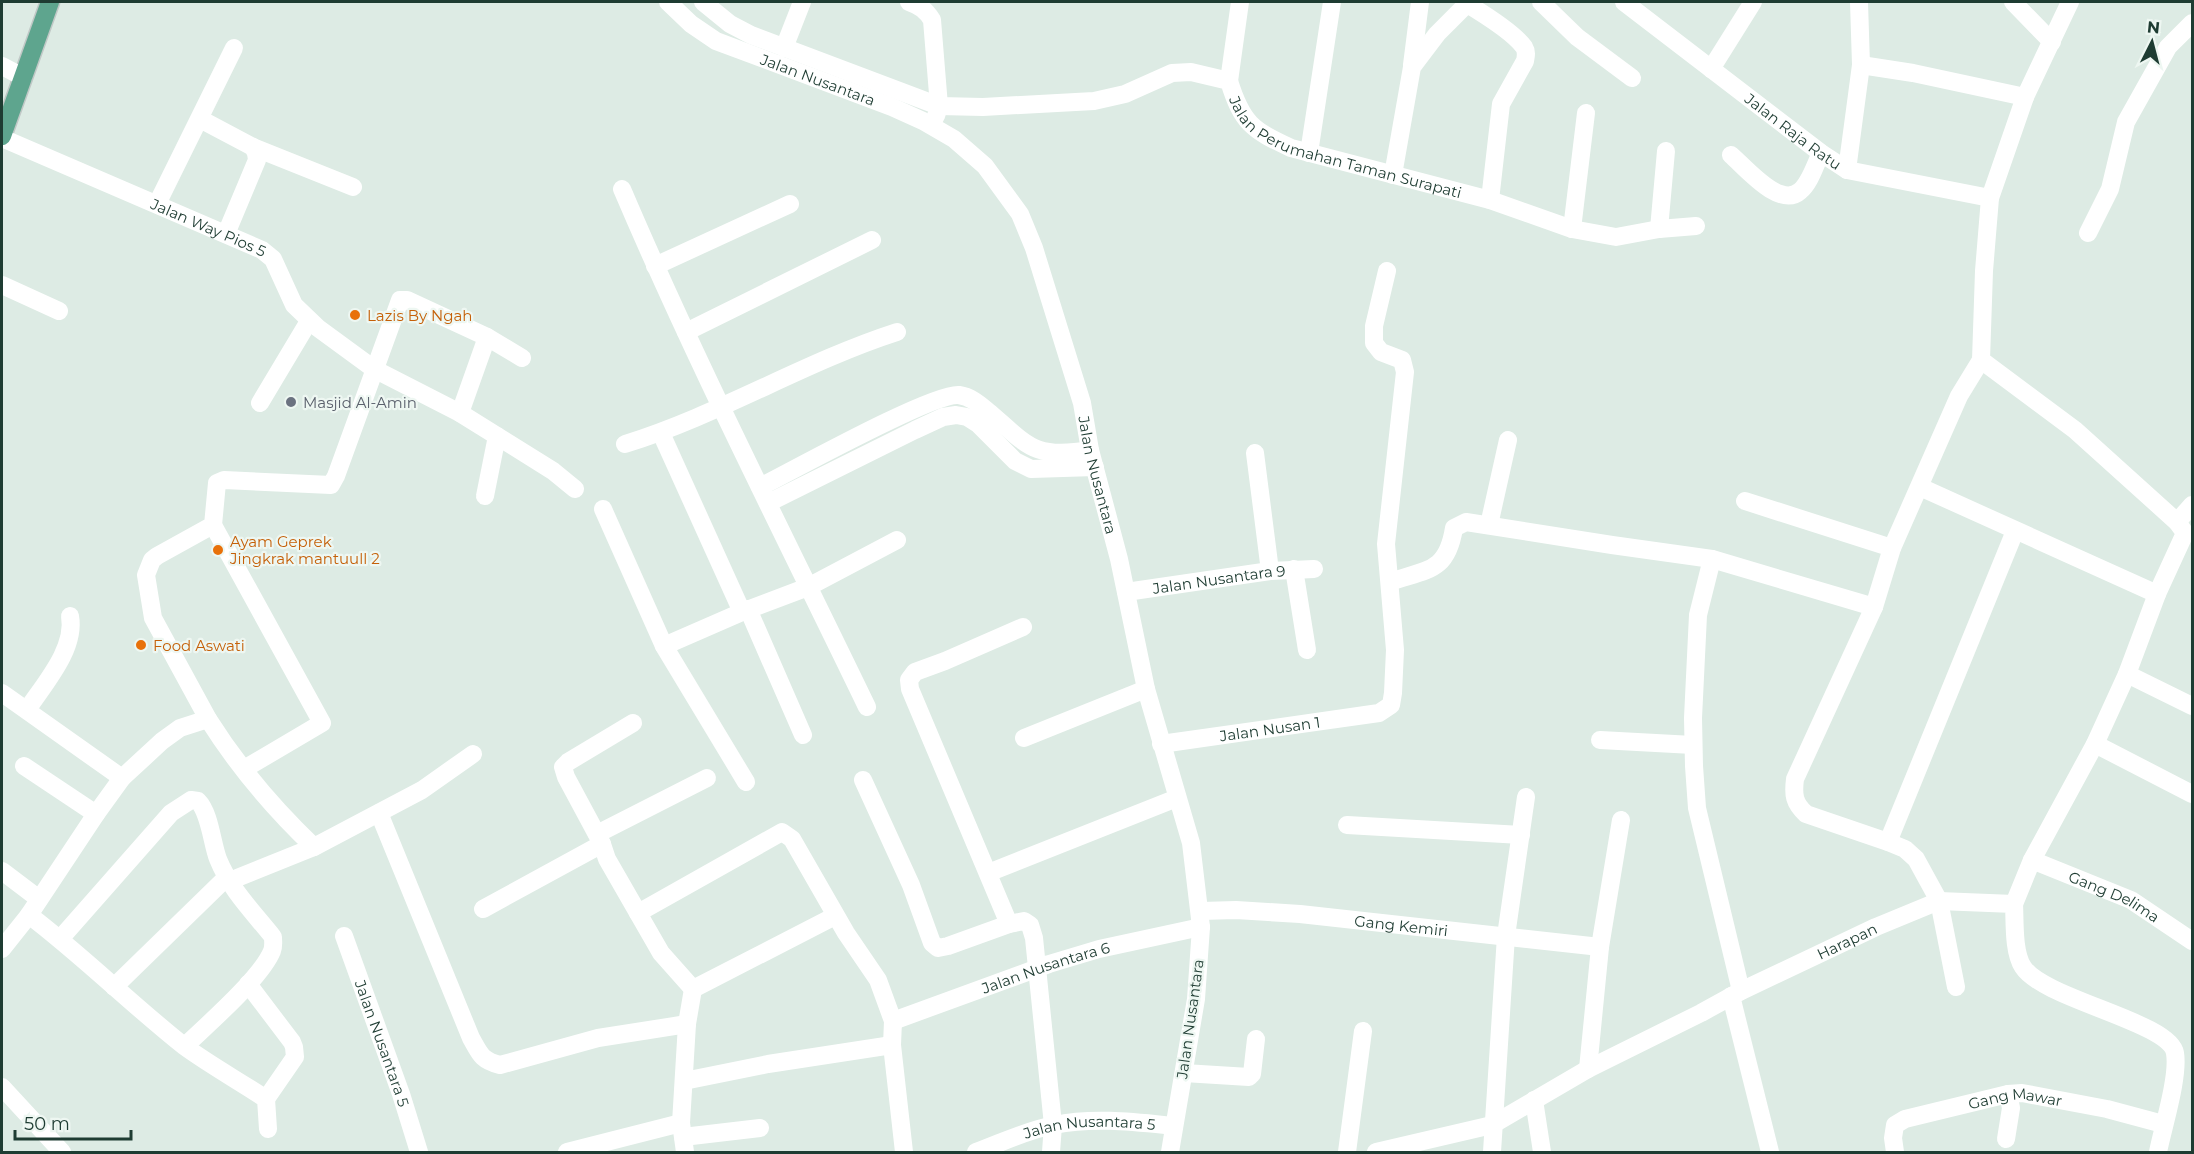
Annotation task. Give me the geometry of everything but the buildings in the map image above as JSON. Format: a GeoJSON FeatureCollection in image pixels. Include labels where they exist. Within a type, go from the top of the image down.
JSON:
{"type":"FeatureCollection","features":[{"type":"Feature","properties":{"kind":"main road"},"geometry":{"type":"LineString","coordinates":[[2,137],[50,2]]}},
{"type":"Feature","properties":{"kind":"street","name":"Jalan Nusantara"},"geometry":{"type":"LineString","coordinates":[[668,2],[691,24],[716,41],[892,107],[954,139],[985,166],[1020,214],[1034,248],[1082,403],[1146,689],[1191,843],[1201,919],[1196,999],[1170,1152]]}},
{"type":"Feature","properties":{"kind":"street","name":"Jalan Perumahan Taman Surapati"},"geometry":{"type":"LineString","coordinates":[[703,2],[730,24],[784,48],[939,106],[983,107],[1094,101],[1125,94],[1172,73],[1191,72],[1229,81],[1246,122],[1267,137],[1309,153],[1490,200],[1572,229],[1616,237],[1659,229],[1696,226]]}},
{"type":"Feature","properties":{"kind":"street"},"geometry":{"type":"LineString","coordinates":[[784,48],[802,2]]}},
{"type":"Feature","properties":{"kind":"street"},"geometry":{"type":"LineString","coordinates":[[909,2],[928,12],[932,20],[939,106],[933,127]]}},
{"type":"Feature","properties":{"kind":"street"},"geometry":{"type":"LineString","coordinates":[[1229,81],[1240,2]]}},
{"type":"Feature","properties":{"kind":"street"},"geometry":{"type":"LineString","coordinates":[[1309,153],[1332,2]]}},
{"type":"Feature","properties":{"kind":"street"},"geometry":{"type":"LineString","coordinates":[[1393,175],[1412,67],[1420,2]]}},
{"type":"Feature","properties":{"kind":"street"},"geometry":{"type":"LineString","coordinates":[[1412,67],[1437,34],[1467,2],[1523,47],[1526,54],[1525,61],[1501,104],[1490,200]]}},
{"type":"Feature","properties":{"kind":"street"},"geometry":{"type":"LineString","coordinates":[[1541,2],[1577,37],[1632,78]]}},
{"type":"Feature","properties":{"kind":"street","name":"Jalan Raja Ratu"},"geometry":{"type":"LineString","coordinates":[[1624,2],[1821,153],[1847,170],[1990,198]]}},
{"type":"Feature","properties":{"kind":"street"},"geometry":{"type":"LineString","coordinates":[[1711,69],[1753,2]]}},
{"type":"Feature","properties":{"kind":"street"},"geometry":{"type":"LineString","coordinates":[[1847,170],[1861,65],[1859,2]]}},
{"type":"Feature","properties":{"kind":"street"},"geometry":{"type":"LineString","coordinates":[[2013,2],[2052,42]]}},
{"type":"Feature","properties":{"kind":"street"},"geometry":{"type":"LineString","coordinates":[[1956,987],[1939,901],[1916,860],[1905,849],[1806,814],[1796,805],[1793,793],[1795,779],[1874,607],[1892,548],[1959,396],[1981,360],[1984,272],[1990,198],[2025,97],[2070,2]]}},
{"type":"Feature","properties":{"kind":"street"},"geometry":{"type":"LineString","coordinates":[[2088,233],[2110,189],[2126,122],[2168,47],[2193,23]]}},
{"type":"Feature","properties":{"kind":"street"},"geometry":{"type":"LineString","coordinates":[[157,204],[234,48]]}},
{"type":"Feature","properties":{"kind":"street"},"geometry":{"type":"LineString","coordinates":[[1861,65],[1913,73],[2025,97]]}},
{"type":"Feature","properties":{"kind":"street"},"geometry":{"type":"LineString","coordinates":[[2,66],[23,77]]}},
{"type":"Feature","properties":{"kind":"street"},"geometry":{"type":"LineString","coordinates":[[1572,229],[1586,113]]}},
{"type":"Feature","properties":{"kind":"street"},"geometry":{"type":"LineString","coordinates":[[200,118],[253,147],[353,187]]}},
{"type":"Feature","properties":{"kind":"street","name":"Jalan Way Pios 5"},"geometry":{"type":"LineString","coordinates":[[2,137],[262,250],[273,259],[294,305],[309,321],[374,369],[460,413],[553,471],[574,489]]}},
{"type":"Feature","properties":{"kind":"street"},"geometry":{"type":"LineString","coordinates":[[226,234],[256,160],[253,147]]}},
{"type":"Feature","properties":{"kind":"street"},"geometry":{"type":"LineString","coordinates":[[1659,229],[1666,151]]}},
{"type":"Feature","properties":{"kind":"street"},"geometry":{"type":"LineString","coordinates":[[1731,155],[1768,187],[1786,197],[1792,197],[1802,190],[1821,153]]}},
{"type":"Feature","properties":{"kind":"street"},"geometry":{"type":"LineString","coordinates":[[622,189],[721,407],[867,706]]}},
{"type":"Feature","properties":{"kind":"street"},"geometry":{"type":"LineString","coordinates":[[655,266],[790,204]]}},
{"type":"Feature","properties":{"kind":"street"},"geometry":{"type":"LineString","coordinates":[[686,332],[872,240]]}},
{"type":"Feature","properties":{"kind":"street"},"geometry":{"type":"LineString","coordinates":[[1386,271],[1374,326],[1374,343],[1381,352],[1402,360],[1405,372],[1386,544],[1390,582],[1441,563],[1448,554],[1454,528],[1466,522],[1712,559],[1874,607]]}},
{"type":"Feature","properties":{"kind":"street"},"geometry":{"type":"LineString","coordinates":[[2,285],[59,311]]}},
{"type":"Feature","properties":{"kind":"street"},"geometry":{"type":"LineString","coordinates":[[244,769],[322,723],[213,525],[216,486],[219,481],[331,485],[400,300],[407,300],[487,337],[522,358]]}},
{"type":"Feature","properties":{"kind":"street"},"geometry":{"type":"LineString","coordinates":[[260,403],[309,321]]}},
{"type":"Feature","properties":{"kind":"street"},"geometry":{"type":"LineString","coordinates":[[625,444],[661,433],[831,357],[897,332]]}},
{"type":"Feature","properties":{"kind":"street"},"geometry":{"type":"LineString","coordinates":[[460,413],[487,337]]}},
{"type":"Feature","properties":{"kind":"street"},"geometry":{"type":"LineString","coordinates":[[1981,360],[2075,430],[2185,531]]}},
{"type":"Feature","properties":{"kind":"street"},"geometry":{"type":"LineString","coordinates":[[764,495],[906,413],[936,400],[956,395],[973,399],[1031,448],[1053,454],[1093,459]]}},
{"type":"Feature","properties":{"kind":"street"},"geometry":{"type":"LineString","coordinates":[[661,433],[802,735]]}},
{"type":"Feature","properties":{"kind":"street"},"geometry":{"type":"LineString","coordinates":[[485,496],[497,436]]}},
{"type":"Feature","properties":{"kind":"street"},"geometry":{"type":"LineString","coordinates":[[1489,525],[1508,440]]}},
{"type":"Feature","properties":{"kind":"street"},"geometry":{"type":"LineString","coordinates":[[1255,453],[1270,571]]}},
{"type":"Feature","properties":{"kind":"street"},"geometry":{"type":"LineString","coordinates":[[1920,487],[2157,594]]}},
{"type":"Feature","properties":{"kind":"street"},"geometry":{"type":"LineString","coordinates":[[1745,501],[1892,548]]}},
{"type":"Feature","properties":{"kind":"street"},"geometry":{"type":"LineString","coordinates":[[2158,1152],[2175,1076],[2175,1052],[2170,1044],[2131,1021],[2056,990],[2026,972],[2021,965],[2016,942],[2014,904],[2032,860],[2095,744],[2127,674],[2157,594],[2185,531],[2193,505]]}},
{"type":"Feature","properties":{"kind":"street"},"geometry":{"type":"LineString","coordinates":[[603,509],[664,646],[746,782]]}},
{"type":"Feature","properties":{"kind":"street"},"geometry":{"type":"LineString","coordinates":[[213,525],[152,560],[146,575],[153,618],[223,742],[274,806],[314,847]]}},
{"type":"Feature","properties":{"kind":"street"},"geometry":{"type":"LineString","coordinates":[[1888,842],[2015,531]]}},
{"type":"Feature","properties":{"kind":"street"},"geometry":{"type":"LineString","coordinates":[[664,646],[745,610],[808,587],[897,540]]}},
{"type":"Feature","properties":{"kind":"street"},"geometry":{"type":"LineString","coordinates":[[1712,559],[1698,615],[1693,745],[1697,808],[1770,1152]]}},
{"type":"Feature","properties":{"kind":"street"},"geometry":{"type":"LineString","coordinates":[[1294,569],[1307,650]]}},
{"type":"Feature","properties":{"kind":"street","name":"Jalan Nusantara 9"},"geometry":{"type":"LineString","coordinates":[[1126,592],[1270,571],[1314,569]]}},
{"type":"Feature","properties":{"kind":"street","name":"Jalan Nusan 1"},"geometry":{"type":"LineString","coordinates":[[1161,744],[1379,713],[1390,705],[1393,693],[1395,650],[1390,582]]}},
{"type":"Feature","properties":{"kind":"street"},"geometry":{"type":"LineString","coordinates":[[27,710],[67,647],[72,626],[70,616]]}},
{"type":"Feature","properties":{"kind":"street"},"geometry":{"type":"LineString","coordinates":[[1009,924],[910,690],[909,680],[915,672],[1023,627]]}},
{"type":"Feature","properties":{"kind":"street"},"geometry":{"type":"LineString","coordinates":[[2127,674],[2193,706]]}},
{"type":"Feature","properties":{"kind":"street"},"geometry":{"type":"LineString","coordinates":[[1024,738],[1146,689]]}},
{"type":"Feature","properties":{"kind":"street"},"geometry":{"type":"LineString","coordinates":[[2,693],[122,778]]}},
{"type":"Feature","properties":{"kind":"street"},"geometry":{"type":"LineString","coordinates":[[2,949],[29,915],[122,778],[162,741],[180,728],[208,718]]}},
{"type":"Feature","properties":{"kind":"street"},"geometry":{"type":"LineString","coordinates":[[633,723],[563,767],[566,777],[600,839],[607,859],[661,953],[693,989]]}},
{"type":"Feature","properties":{"kind":"street"},"geometry":{"type":"LineString","coordinates":[[1600,740],[1693,745]]}},
{"type":"Feature","properties":{"kind":"street"},"geometry":{"type":"LineString","coordinates":[[2095,744],[2193,794]]}},
{"type":"Feature","properties":{"kind":"street"},"geometry":{"type":"LineString","coordinates":[[114,987],[232,878],[314,847],[422,790],[473,754]]}},
{"type":"Feature","properties":{"kind":"street"},"geometry":{"type":"LineString","coordinates":[[24,766],[96,814]]}},
{"type":"Feature","properties":{"kind":"street"},"geometry":{"type":"LineString","coordinates":[[483,909],[706,778]]}},
{"type":"Feature","properties":{"kind":"street"},"geometry":{"type":"LineString","coordinates":[[863,780],[911,885],[932,943],[938,948],[1009,924],[1024,921],[1030,926],[1034,938],[1053,1125],[1051,1152]]}},
{"type":"Feature","properties":{"kind":"street"},"geometry":{"type":"LineString","coordinates":[[1491,1152],[1506,936],[1526,797]]}},
{"type":"Feature","properties":{"kind":"street"},"geometry":{"type":"LineString","coordinates":[[988,873],[1177,798]]}},
{"type":"Feature","properties":{"kind":"street"},"geometry":{"type":"LineString","coordinates":[[60,939],[171,813],[191,800],[198,801],[218,859],[232,878],[233,889],[273,937],[274,945],[249,984],[185,1046]]}},
{"type":"Feature","properties":{"kind":"street"},"geometry":{"type":"LineString","coordinates":[[379,813],[471,1038],[487,1062],[500,1065],[598,1038],[687,1024]]}},
{"type":"Feature","properties":{"kind":"street"},"geometry":{"type":"LineString","coordinates":[[1588,1069],[1600,947],[1621,820]]}},
{"type":"Feature","properties":{"kind":"street"},"geometry":{"type":"LineString","coordinates":[[1347,825],[1521,835]]}},
{"type":"Feature","properties":{"kind":"street"},"geometry":{"type":"LineString","coordinates":[[638,913],[782,832],[792,839],[836,916],[878,980],[893,1021],[892,1045],[904,1152]]}},
{"type":"Feature","properties":{"kind":"street","name":"Gang Delima"},"geometry":{"type":"LineString","coordinates":[[2032,860],[2131,900],[2193,940]]}},
{"type":"Feature","properties":{"kind":"street"},"geometry":{"type":"LineString","coordinates":[[2,871],[39,899]]}},
{"type":"Feature","properties":{"kind":"street","name":"Harapan"},"geometry":{"type":"LineString","coordinates":[[1376,1152],[1492,1125],[1588,1069],[1736,994],[1876,927],[1939,901],[2014,904]]}},
{"type":"Feature","properties":{"kind":"street","name":"Gang Kemiri"},"geometry":{"type":"LineString","coordinates":[[1201,919],[1263,911],[1600,947]]}},
{"type":"Feature","properties":{"kind":"street"},"geometry":{"type":"LineString","coordinates":[[29,915],[185,1046],[266,1099]]}},
{"type":"Feature","properties":{"kind":"street"},"geometry":{"type":"LineString","coordinates":[[693,989],[836,916]]}},
{"type":"Feature","properties":{"kind":"street","name":"Jalan Nusantara 6"},"geometry":{"type":"LineString","coordinates":[[893,1021],[1036,969],[1201,919]]}},
{"type":"Feature","properties":{"kind":"street","name":"Jalan Nusantara 5"},"geometry":{"type":"LineString","coordinates":[[344,936],[401,1094],[419,1152]]}},
{"type":"Feature","properties":{"kind":"street"},"geometry":{"type":"LineString","coordinates":[[249,984],[295,1051],[295,1057],[266,1099],[268,1129]]}},
{"type":"Feature","properties":{"kind":"street"},"geometry":{"type":"LineString","coordinates":[[683,1138],[687,1024],[693,989]]}},
{"type":"Feature","properties":{"kind":"street"},"geometry":{"type":"LineString","coordinates":[[1347,1152],[1363,1031]]}},
{"type":"Feature","properties":{"kind":"street"},"geometry":{"type":"LineString","coordinates":[[1184,1073],[1249,1077],[1254,1067],[1256,1039]]}},
{"type":"Feature","properties":{"kind":"street"},"geometry":{"type":"LineString","coordinates":[[684,1081],[768,1064],[892,1045]]}},
{"type":"Feature","properties":{"kind":"street"},"geometry":{"type":"LineString","coordinates":[[2,1087],[62,1152]]}},
{"type":"Feature","properties":{"kind":"street","name":"Gang Mawar"},"geometry":{"type":"LineString","coordinates":[[1895,1152],[1893,1138],[1895,1125],[1905,1119],[2008,1094],[2022,1093],[2107,1109],[2163,1124]]}},
{"type":"Feature","properties":{"kind":"street"},"geometry":{"type":"LineString","coordinates":[[2006,1139],[2011,1108],[2008,1094]]}},
{"type":"Feature","properties":{"kind":"street"},"geometry":{"type":"LineString","coordinates":[[1534,1100],[1542,1152]]}},
{"type":"Feature","properties":{"kind":"street","name":"Jalan Nusantara 5"},"geometry":{"type":"LineString","coordinates":[[976,1152],[1053,1125],[1096,1120],[1174,1126]]}},
{"type":"Feature","properties":{"kind":"street"},"geometry":{"type":"LineString","coordinates":[[567,1152],[760,1128]]}},
{"type":"Feature","properties":{"kind":"place","name":"Lazis By Ngah"},"geometry":{"type":"Point","coordinates":[355,315]}},
{"type":"Feature","properties":{"kind":"place","name":"Masjid Al-Amin"},"geometry":{"type":"Point","coordinates":[291,402]}},
{"type":"Feature","properties":{"kind":"place","name":"Ayam Geprek Jingkrak mantuull 2"},"geometry":{"type":"Point","coordinates":[218,550]}},
{"type":"Feature","properties":{"kind":"place","name":"Food Aswati"},"geometry":{"type":"Point","coordinates":[141,645]}}]}
